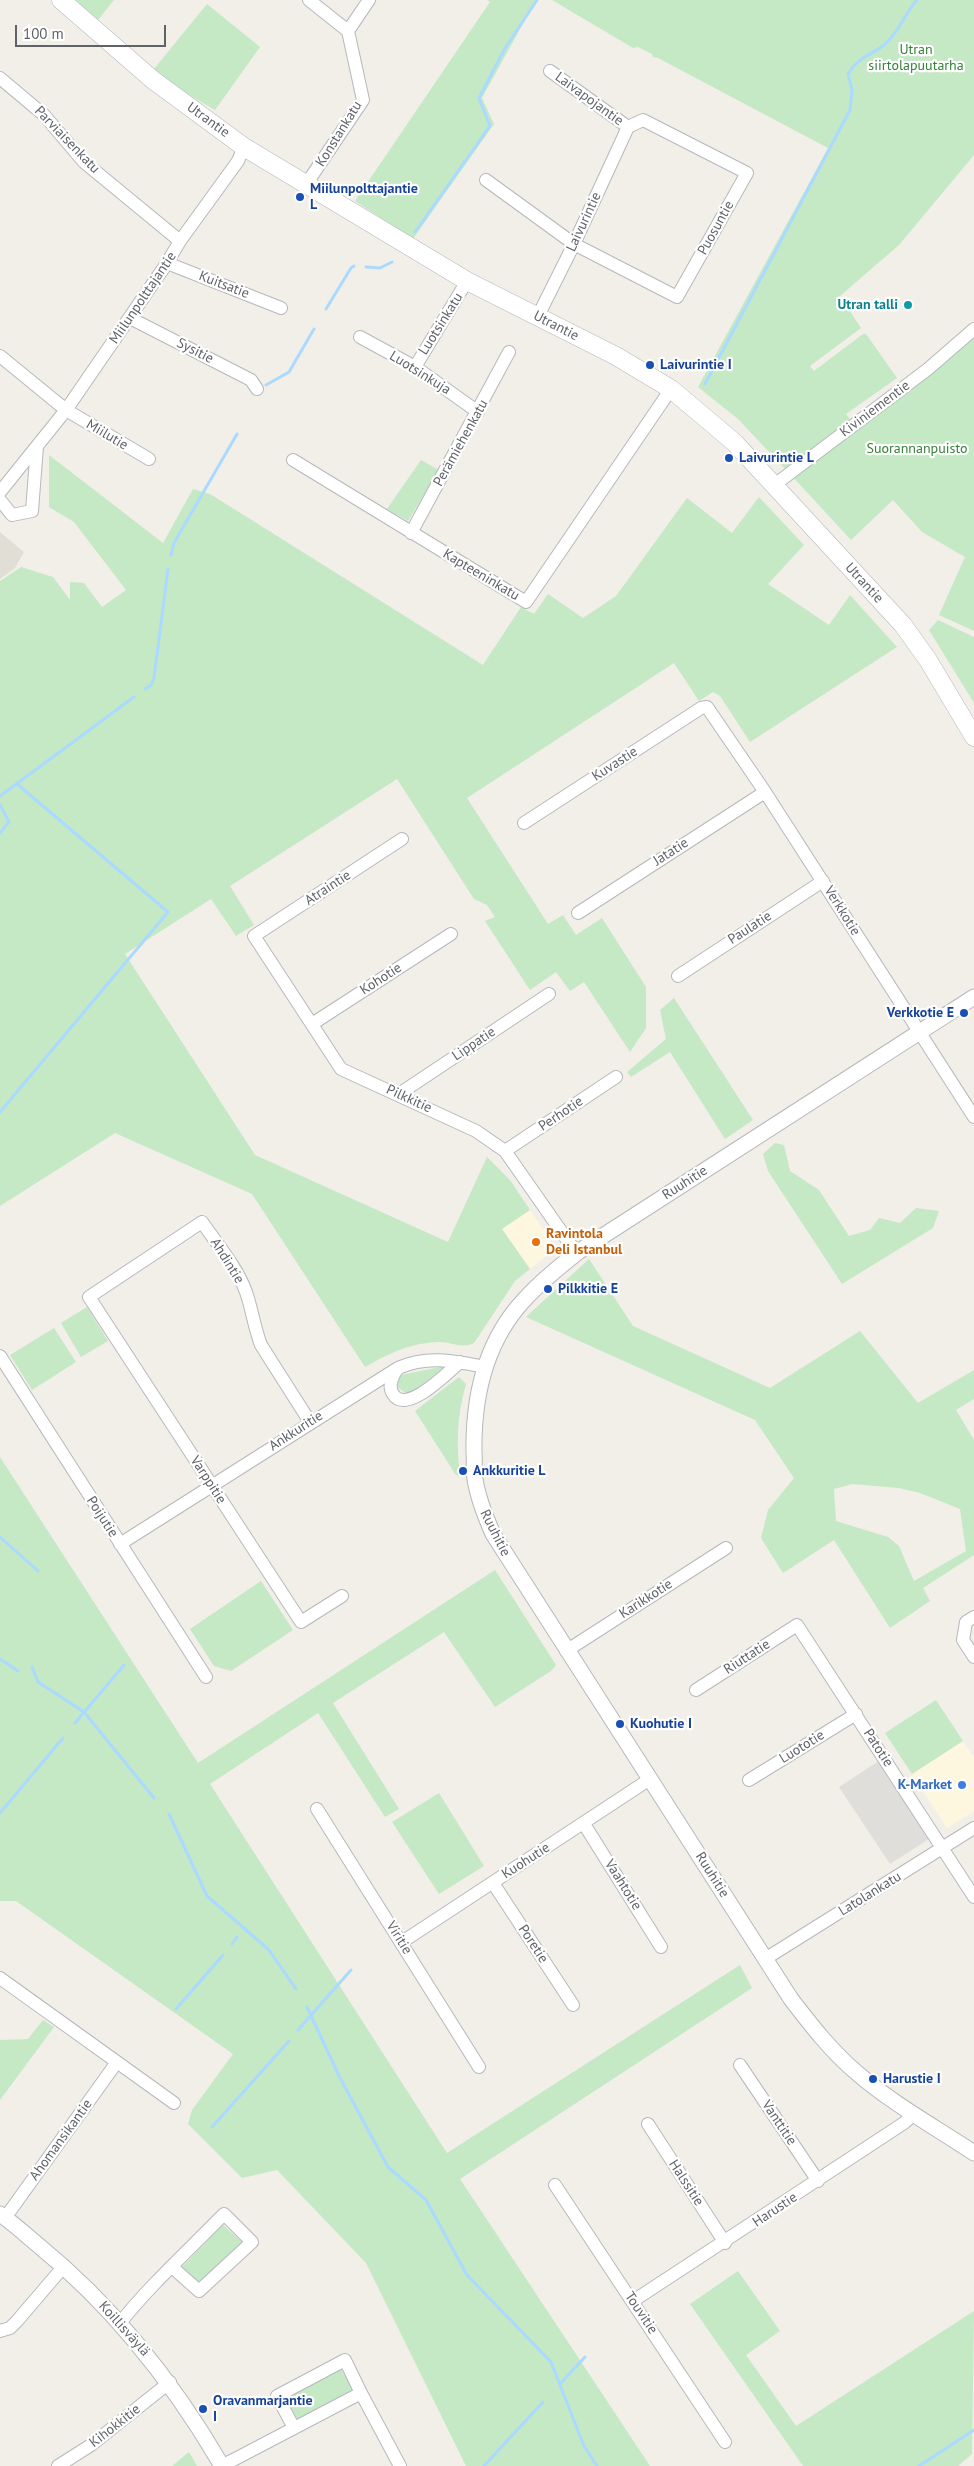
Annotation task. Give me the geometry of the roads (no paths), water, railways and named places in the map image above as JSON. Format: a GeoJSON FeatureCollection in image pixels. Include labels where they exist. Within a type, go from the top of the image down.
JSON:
{"type":"FeatureCollection","features":[{"type":"Feature","properties":{"kind":"main road","name":"Utrantie"},"geometry":{"type":"LineString","coordinates":[[61,0],[153,80],[244,147],[307,183],[468,282],[616,356],[671,389],[735,443],[903,625],[928,660],[974,736]]}},
{"type":"Feature","properties":{"kind":"street"},"geometry":{"type":"LineString","coordinates":[[310,0],[348,31],[369,0]]}},
{"type":"Feature","properties":{"kind":"street","name":"Konstankatu"},"geometry":{"type":"LineString","coordinates":[[307,183],[363,100],[348,31]]}},
{"type":"Feature","properties":{"kind":"street","name":"Laivapojantie"},"geometry":{"type":"LineString","coordinates":[[550,71],[628,127]]}},
{"type":"Feature","properties":{"kind":"street","name":"Parviaisenkatu"},"geometry":{"type":"LineString","coordinates":[[0,78],[44,115],[84,162],[180,241]]}},
{"type":"Feature","properties":{"kind":"street","name":"Puosuntie"},"geometry":{"type":"LineString","coordinates":[[574,244],[677,297],[747,173],[643,120],[628,127]]}},
{"type":"Feature","properties":{"kind":"street","name":"Laivurintie"},"geometry":{"type":"LineString","coordinates":[[538,316],[574,244],[628,127]]}},
{"type":"Feature","properties":{"kind":"street","name":"Miilunpolttajantie"},"geometry":{"type":"LineString","coordinates":[[0,492],[66,410],[130,318],[180,241],[238,161],[244,147]]}},
{"type":"Feature","properties":{"kind":"street"},"geometry":{"type":"LineString","coordinates":[[486,180],[574,244]]}},
{"type":"Feature","properties":{"kind":"street","name":"Kuitsatie"},"geometry":{"type":"LineString","coordinates":[[167,263],[282,308]]}},
{"type":"Feature","properties":{"kind":"street","name":"Luotsinkatu"},"geometry":{"type":"LineString","coordinates":[[415,367],[468,282]]}},
{"type":"Feature","properties":{"kind":"street","name":"Sysitie"},"geometry":{"type":"LineString","coordinates":[[130,318],[251,380],[258,388]]}},
{"type":"Feature","properties":{"kind":"street","name":"Kiviniementie"},"geometry":{"type":"LineString","coordinates":[[773,486],[928,368],[974,329]]}},
{"type":"Feature","properties":{"kind":"street","name":"Luotsinkuja"},"geometry":{"type":"LineString","coordinates":[[360,337],[415,367],[478,412]]}},
{"type":"Feature","properties":{"kind":"street","name":"Perämiehenkatu"},"geometry":{"type":"LineString","coordinates":[[412,532],[509,352]]}},
{"type":"Feature","properties":{"kind":"street","name":"Miilutie"},"geometry":{"type":"LineString","coordinates":[[0,356],[66,410],[149,459]]}},
{"type":"Feature","properties":{"kind":"street","name":"Kapteeninkatu"},"geometry":{"type":"LineString","coordinates":[[294,460],[526,602],[671,389]]}},
{"type":"Feature","properties":{"kind":"street"},"geometry":{"type":"LineString","coordinates":[[0,500],[12,515],[32,511],[37,446]]}},
{"type":"Feature","properties":{"kind":"street","name":"Verkkotie"},"geometry":{"type":"LineString","coordinates":[[708,707],[823,881],[974,1117]]}},
{"type":"Feature","properties":{"kind":"street","name":"Kuvastie"},"geometry":{"type":"LineString","coordinates":[[524,823],[701,708],[708,707]]}},
{"type":"Feature","properties":{"kind":"street","name":"Jatatie"},"geometry":{"type":"LineString","coordinates":[[578,913],[765,792]]}},
{"type":"Feature","properties":{"kind":"street","name":"Atraintie"},"geometry":{"type":"LineString","coordinates":[[254,936],[402,839]]}},
{"type":"Feature","properties":{"kind":"street","name":"Paulatie"},"geometry":{"type":"LineString","coordinates":[[678,976],[823,881]]}},
{"type":"Feature","properties":{"kind":"street","name":"Kohotie"},"geometry":{"type":"LineString","coordinates":[[312,1024],[450,934]]}},
{"type":"Feature","properties":{"kind":"street","name":"Pilkkitie"},"geometry":{"type":"LineString","coordinates":[[254,936],[341,1069],[476,1131],[505,1151],[570,1244],[578,1252]]}},
{"type":"Feature","properties":{"kind":"street","name":"Lippatie"},"geometry":{"type":"LineString","coordinates":[[399,1094],[550,994]]}},
{"type":"Feature","properties":{"kind":"street","name":"Ruuhitie"},"geometry":{"type":"LineString","coordinates":[[974,997],[578,1252],[523,1300],[494,1343],[485,1367],[473,1424],[474,1478],[493,1534],[791,1999],[830,2047],[856,2073],[974,2153]]}},
{"type":"Feature","properties":{"kind":"street","name":"Perhotie"},"geometry":{"type":"LineString","coordinates":[[505,1151],[616,1077]]}},
{"type":"Feature","properties":{"kind":"street","name":"Ahdintie"},"geometry":{"type":"LineString","coordinates":[[89,1297],[202,1222],[241,1280],[247,1292],[255,1331],[261,1345],[310,1422]]}},
{"type":"Feature","properties":{"kind":"street","name":"Varppitie"},"geometry":{"type":"LineString","coordinates":[[89,1297],[301,1622],[342,1596]]}},
{"type":"Feature","properties":{"kind":"street","name":"Poijutie"},"geometry":{"type":"LineString","coordinates":[[0,1356],[206,1677]]}},
{"type":"Feature","properties":{"kind":"street","name":"Ankkuritie"},"geometry":{"type":"LineString","coordinates":[[120,1544],[398,1368],[414,1362],[435,1359],[485,1367]]}},
{"type":"Feature","properties":{"kind":"street"},"geometry":{"type":"LineString","coordinates":[[398,1368],[392,1377],[392,1394],[399,1400],[408,1400],[427,1390],[460,1362]]}},
{"type":"Feature","properties":{"kind":"street","name":"Karikkotie"},"geometry":{"type":"LineString","coordinates":[[566,1650],[726,1548]]}},
{"type":"Feature","properties":{"kind":"street"},"geometry":{"type":"LineString","coordinates":[[974,1617],[966,1622],[964,1640],[974,1656]]}},
{"type":"Feature","properties":{"kind":"street","name":"Riuttatie"},"geometry":{"type":"LineString","coordinates":[[696,1690],[797,1625]]}},
{"type":"Feature","properties":{"kind":"street","name":"Patotie"},"geometry":{"type":"LineString","coordinates":[[797,1625],[974,1896]]}},
{"type":"Feature","properties":{"kind":"street","name":"Luototie"},"geometry":{"type":"LineString","coordinates":[[749,1780],[856,1714]]}},
{"type":"Feature","properties":{"kind":"street","name":"Kuohutie"},"geometry":{"type":"LineString","coordinates":[[402,1942],[650,1780]]}},
{"type":"Feature","properties":{"kind":"street","name":"Viritie"},"geometry":{"type":"LineString","coordinates":[[317,1809],[479,2067]]}},
{"type":"Feature","properties":{"kind":"street","name":"Vaahtotie"},"geometry":{"type":"LineString","coordinates":[[584,1824],[661,1947]]}},
{"type":"Feature","properties":{"kind":"street","name":"Latolankatu"},"geometry":{"type":"LineString","coordinates":[[765,1959],[974,1828]]}},
{"type":"Feature","properties":{"kind":"street","name":"Poretie"},"geometry":{"type":"LineString","coordinates":[[493,1883],[573,2005]]}},
{"type":"Feature","properties":{"kind":"street"},"geometry":{"type":"LineString","coordinates":[[0,1978],[174,2103]]}},
{"type":"Feature","properties":{"kind":"street","name":"Ahomansikantie"},"geometry":{"type":"LineString","coordinates":[[2,2216],[117,2062]]}},
{"type":"Feature","properties":{"kind":"street","name":"Vanttitie"},"geometry":{"type":"LineString","coordinates":[[740,2064],[818,2181]]}},
{"type":"Feature","properties":{"kind":"street","name":"Harustie"},"geometry":{"type":"LineString","coordinates":[[633,2301],[725,2243],[904,2124],[914,2114]]}},
{"type":"Feature","properties":{"kind":"street","name":"Halssitie"},"geometry":{"type":"LineString","coordinates":[[648,2124],[725,2243]]}},
{"type":"Feature","properties":{"kind":"street","name":"Touvitie"},"geometry":{"type":"LineString","coordinates":[[555,2185],[725,2442]]}},
{"type":"Feature","properties":{"kind":"street"},"geometry":{"type":"LineString","coordinates":[[120,2323],[172,2267],[224,2214],[252,2242],[199,2291],[172,2267]]}},
{"type":"Feature","properties":{"kind":"street","name":"Koillisväylä"},"geometry":{"type":"LineString","coordinates":[[2,2216],[64,2266],[120,2323],[170,2382],[221,2466]]}},
{"type":"Feature","properties":{"kind":"street"},"geometry":{"type":"LineString","coordinates":[[0,2331],[10,2328],[18,2321],[64,2266]]}},
{"type":"Feature","properties":{"kind":"street"},"geometry":{"type":"LineString","coordinates":[[294,2428],[277,2396],[344,2360],[400,2466]]}},
{"type":"Feature","properties":{"kind":"street","name":"Kihokkitie"},"geometry":{"type":"LineString","coordinates":[[58,2466],[91,2445],[170,2382]]}},
{"type":"Feature","properties":{"kind":"street"},"geometry":{"type":"LineString","coordinates":[[221,2466],[361,2393]]}},
{"type":"Feature","properties":{"kind":"waterway"},"geometry":{"type":"LineString","coordinates":[[415,232],[490,126],[479,98],[504,50],[537,0]]}},
{"type":"Feature","properties":{"kind":"waterway"},"geometry":{"type":"LineString","coordinates":[[705,384],[850,110],[852,90],[848,74],[860,60],[889,40],[917,0]]}},
{"type":"Feature","properties":{"kind":"waterway"},"geometry":{"type":"LineString","coordinates":[[366,267],[380,268],[392,262]]}},
{"type":"Feature","properties":{"kind":"waterway"},"geometry":{"type":"LineString","coordinates":[[326,309],[354,266]]}},
{"type":"Feature","properties":{"kind":"waterway"},"geometry":{"type":"LineString","coordinates":[[266,385],[289,372],[314,329]]}},
{"type":"Feature","properties":{"kind":"waterway"},"geometry":{"type":"LineString","coordinates":[[171,555],[174,543],[237,434]]}},
{"type":"Feature","properties":{"kind":"waterway"},"geometry":{"type":"LineString","coordinates":[[145,689],[151,685],[154,678],[168,569]]}},
{"type":"Feature","properties":{"kind":"waterway"},"geometry":{"type":"LineString","coordinates":[[0,796],[134,697]]}},
{"type":"Feature","properties":{"kind":"waterway"},"geometry":{"type":"LineString","coordinates":[[0,1112],[168,912],[17,784]]}},
{"type":"Feature","properties":{"kind":"waterway"},"geometry":{"type":"LineString","coordinates":[[0,805],[9,822],[0,833]]}},
{"type":"Feature","properties":{"kind":"waterway"},"geometry":{"type":"LineString","coordinates":[[0,1537],[38,1571]]}},
{"type":"Feature","properties":{"kind":"waterway"},"geometry":{"type":"LineString","coordinates":[[0,1659],[18,1671]]}},
{"type":"Feature","properties":{"kind":"waterway"},"geometry":{"type":"LineString","coordinates":[[75,1723],[124,1665]]}},
{"type":"Feature","properties":{"kind":"waterway"},"geometry":{"type":"LineString","coordinates":[[32,1667],[38,1682],[84,1712],[154,1798]]}},
{"type":"Feature","properties":{"kind":"waterway"},"geometry":{"type":"LineString","coordinates":[[0,1813],[63,1738]]}},
{"type":"Feature","properties":{"kind":"waterway"},"geometry":{"type":"LineString","coordinates":[[169,1814],[207,1896],[269,1950],[296,1989]]}},
{"type":"Feature","properties":{"kind":"waterway"},"geometry":{"type":"LineString","coordinates":[[232,1944],[237,1937]]}},
{"type":"Feature","properties":{"kind":"waterway"},"geometry":{"type":"LineString","coordinates":[[176,2009],[223,1955]]}},
{"type":"Feature","properties":{"kind":"waterway"},"geometry":{"type":"LineString","coordinates":[[298,2030],[351,1970]]}},
{"type":"Feature","properties":{"kind":"waterway"},"geometry":{"type":"LineString","coordinates":[[307,2007],[340,2078],[388,2167],[426,2200],[467,2275],[551,2362],[584,2446],[597,2466]]}},
{"type":"Feature","properties":{"kind":"waterway"},"geometry":{"type":"LineString","coordinates":[[212,2127],[289,2041]]}},
{"type":"Feature","properties":{"kind":"waterway"},"geometry":{"type":"LineString","coordinates":[[560,2384],[585,2357]]}},
{"type":"Feature","properties":{"kind":"waterway"},"geometry":{"type":"LineString","coordinates":[[484,2466],[543,2402]]}},
{"type":"Feature","properties":{"kind":"waterway"},"geometry":{"type":"LineString","coordinates":[[919,2466],[974,2430]]}},
{"type":"Feature","properties":{"kind":"place","name":"Miilunpolttajantie L"},"geometry":{"type":"Point","coordinates":[300,197]}},
{"type":"Feature","properties":{"kind":"place","name":"Utran talli"},"geometry":{"type":"Point","coordinates":[908,305]}},
{"type":"Feature","properties":{"kind":"place","name":"Laivurintie I"},"geometry":{"type":"Point","coordinates":[650,365]}},
{"type":"Feature","properties":{"kind":"place","name":"Laivurintie L"},"geometry":{"type":"Point","coordinates":[729,458]}},
{"type":"Feature","properties":{"kind":"place","name":"Verkkotie E"},"geometry":{"type":"Point","coordinates":[964,1013]}},
{"type":"Feature","properties":{"kind":"place","name":"Ravintola Deli Istanbul"},"geometry":{"type":"Point","coordinates":[536,1242]}},
{"type":"Feature","properties":{"kind":"place","name":"Pilkkitie E"},"geometry":{"type":"Point","coordinates":[548,1289]}},
{"type":"Feature","properties":{"kind":"place","name":"Ankkuritie L"},"geometry":{"type":"Point","coordinates":[463,1471]}},
{"type":"Feature","properties":{"kind":"place","name":"Kuohutie I"},"geometry":{"type":"Point","coordinates":[620,1724]}},
{"type":"Feature","properties":{"kind":"place","name":"K-Market"},"geometry":{"type":"Point","coordinates":[962,1785]}},
{"type":"Feature","properties":{"kind":"place","name":"Harustie I"},"geometry":{"type":"Point","coordinates":[873,2079]}},
{"type":"Feature","properties":{"kind":"place","name":"Oravanmarjantie I"},"geometry":{"type":"Point","coordinates":[203,2409]}},
{"type":"Feature","properties":{"kind":"park label","name":"Utran siirtolapuutarha"},"geometry":{"type":"Point","coordinates":[916,58]}},
{"type":"Feature","properties":{"kind":"park label","name":"Suorannanpuisto"},"geometry":{"type":"Point","coordinates":[917,449]}}]}
